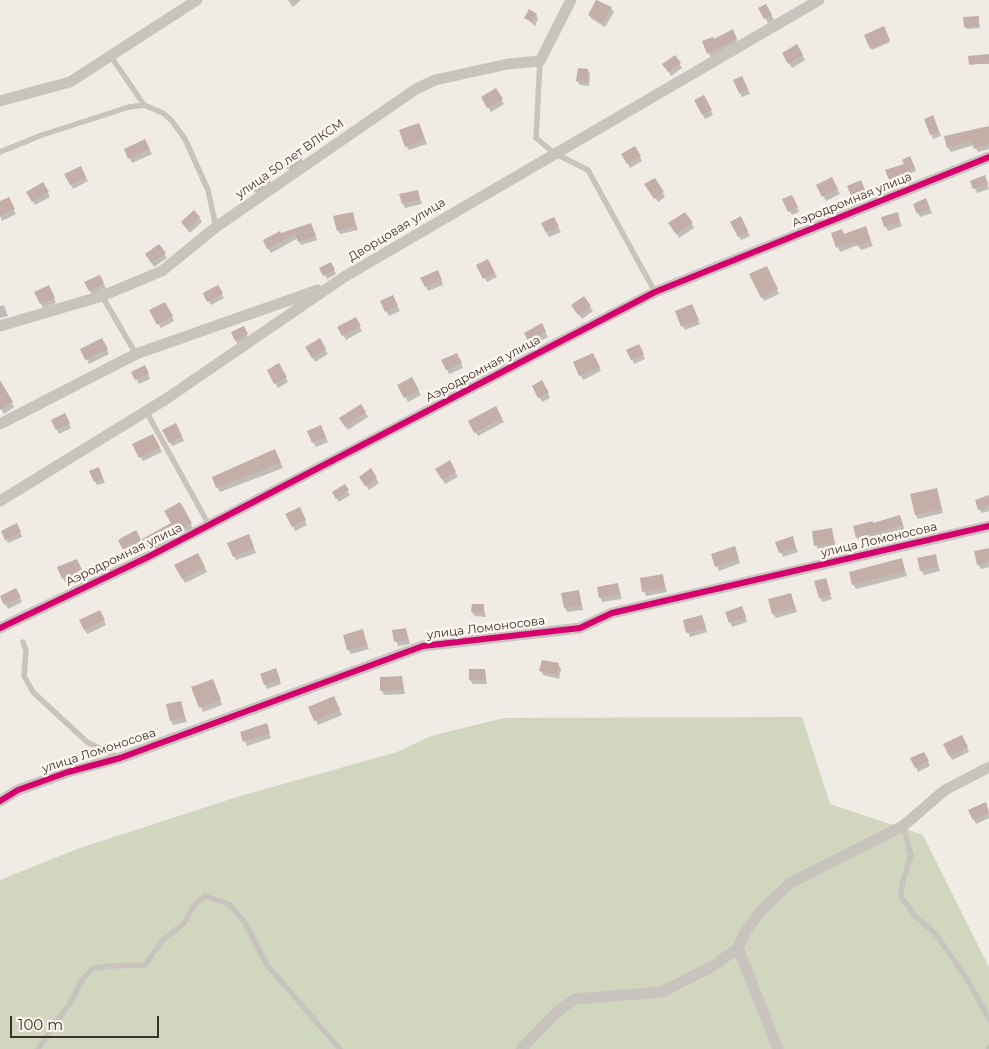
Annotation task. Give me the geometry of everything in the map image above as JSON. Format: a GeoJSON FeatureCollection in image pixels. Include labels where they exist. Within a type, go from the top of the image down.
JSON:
{"type":"FeatureCollection","features":[{"type":"Feature","properties":{"kind":"street"},"geometry":{"type":"LineString","coordinates":[[0,100],[70,82],[197,0]]}},
{"type":"Feature","properties":{"kind":"street"},"geometry":{"type":"LineString","coordinates":[[540,61],[571,0]]}},
{"type":"Feature","properties":{"kind":"street","name":"Дворцовая улица"},"geometry":{"type":"LineString","coordinates":[[0,501],[146,411],[335,284],[554,153],[819,0]]}},
{"type":"Feature","properties":{"kind":"street","name":"улица 50 лет ВЛКСМ"},"geometry":{"type":"LineString","coordinates":[[0,326],[102,296],[162,271],[216,227],[416,89],[436,80],[508,64],[540,61]]}},
{"type":"Feature","properties":{"kind":"street","name":"Аэродромная улица"},"geometry":{"type":"LineString","coordinates":[[0,628],[209,525],[655,292],[989,157]]}},
{"type":"Feature","properties":{"kind":"street"},"geometry":{"type":"LineString","coordinates":[[0,424],[136,354],[335,284]]}},
{"type":"Feature","properties":{"kind":"street","name":"улица Ломоносова"},"geometry":{"type":"LineString","coordinates":[[0,801],[18,790],[68,772],[120,758],[423,646],[580,628],[612,613],[989,526]]}},
{"type":"Feature","properties":{"kind":"street"},"geometry":{"type":"LineString","coordinates":[[521,1049],[557,1012],[575,999],[662,992],[713,966],[738,948],[745,932],[761,911],[790,883],[903,826],[946,790],[989,767]]}},
{"type":"Feature","properties":{"kind":"street"},"geometry":{"type":"LineString","coordinates":[[738,948],[778,1049]]}},
{"type":"Feature","properties":{"kind":"lane"},"geometry":{"type":"LineString","coordinates":[[110,55],[144,105]]}},
{"type":"Feature","properties":{"kind":"lane"},"geometry":{"type":"LineString","coordinates":[[540,61],[536,138],[554,153],[588,170],[655,292]]}},
{"type":"Feature","properties":{"kind":"lane"},"geometry":{"type":"LineString","coordinates":[[0,152],[120,110],[144,105],[163,112],[185,139],[208,190],[216,227]]}},
{"type":"Feature","properties":{"kind":"lane"},"geometry":{"type":"LineString","coordinates":[[102,296],[136,354]]}},
{"type":"Feature","properties":{"kind":"lane"},"geometry":{"type":"LineString","coordinates":[[146,411],[209,525]]}},
{"type":"Feature","properties":{"kind":"lane"},"geometry":{"type":"LineString","coordinates":[[23,642],[26,652],[24,676],[33,692],[88,742],[120,758]]}},
{"type":"Feature","properties":{"kind":"lane"},"geometry":{"type":"LineString","coordinates":[[903,826],[911,855],[902,884],[901,897],[916,917],[936,933],[967,979],[989,1019]]}},
{"type":"Feature","properties":{"kind":"lane"},"geometry":{"type":"LineString","coordinates":[[38,1049],[72,1000],[80,983],[92,969],[108,966],[145,965],[162,940],[184,923],[195,904],[205,896],[229,904],[245,922],[267,965],[340,1049]]}},
{"type":"Feature","properties":{"kind":"green space"},"geometry":{"type":"Polygon","coordinates":[[[802,717],[830,804],[923,835],[989,967],[989,1049],[0,1049],[0,880],[77,849],[237,797],[397,752],[431,736],[504,718],[802,717]]]}},
{"type":"Feature","properties":{"kind":"building"},"geometry":{"type":"Polygon","coordinates":[[[596,0],[612,7],[603,23],[588,15],[596,0]]]}},
{"type":"Feature","properties":{"kind":"building"},"geometry":{"type":"Polygon","coordinates":[[[766,4],[772,15],[764,19],[758,8],[766,4]]]}},
{"type":"Feature","properties":{"kind":"building"},"geometry":{"type":"Polygon","coordinates":[[[529,9],[537,14],[532,22],[524,18],[529,9]]]}},
{"type":"Feature","properties":{"kind":"building"},"geometry":{"type":"Polygon","coordinates":[[[979,16],[979,26],[964,27],[963,17],[979,16]]]}},
{"type":"Feature","properties":{"kind":"building"},"geometry":{"type":"Polygon","coordinates":[[[884,26],[890,40],[870,49],[864,35],[884,26]]]}},
{"type":"Feature","properties":{"kind":"building"},"geometry":{"type":"Polygon","coordinates":[[[733,29],[737,39],[707,54],[702,41],[713,37],[714,39],[733,29]]]}},
{"type":"Feature","properties":{"kind":"building"},"geometry":{"type":"Polygon","coordinates":[[[797,44],[803,55],[788,64],[782,53],[797,44]]]}},
{"type":"Feature","properties":{"kind":"building"},"geometry":{"type":"Polygon","coordinates":[[[989,54],[989,63],[969,65],[968,56],[989,54]]]}},
{"type":"Feature","properties":{"kind":"building"},"geometry":{"type":"Polygon","coordinates":[[[675,55],[681,63],[668,72],[662,64],[675,55]]]}},
{"type":"Feature","properties":{"kind":"building"},"geometry":{"type":"Polygon","coordinates":[[[578,68],[588,69],[587,82],[576,81],[578,68]]]}},
{"type":"Feature","properties":{"kind":"building"},"geometry":{"type":"Polygon","coordinates":[[[742,76],[748,89],[739,93],[733,80],[742,76]]]}},
{"type":"Feature","properties":{"kind":"building"},"geometry":{"type":"Polygon","coordinates":[[[496,88],[503,99],[487,108],[481,97],[496,88]]]}},
{"type":"Feature","properties":{"kind":"building"},"geometry":{"type":"Polygon","coordinates":[[[704,95],[712,110],[702,115],[694,100],[704,95]]]}},
{"type":"Feature","properties":{"kind":"building"},"geometry":{"type":"Polygon","coordinates":[[[933,115],[939,131],[930,135],[924,119],[933,115]]]}},
{"type":"Feature","properties":{"kind":"building"},"geometry":{"type":"Polygon","coordinates":[[[419,123],[425,139],[405,147],[399,130],[419,123]]]}},
{"type":"Feature","properties":{"kind":"building"},"geometry":{"type":"Polygon","coordinates":[[[989,126],[989,144],[974,149],[972,141],[947,148],[944,136],[989,126]]]}},
{"type":"Feature","properties":{"kind":"building"},"geometry":{"type":"Polygon","coordinates":[[[145,139],[150,149],[128,159],[124,149],[145,139]]]}},
{"type":"Feature","properties":{"kind":"building"},"geometry":{"type":"Polygon","coordinates":[[[635,146],[641,156],[627,164],[621,154],[635,146]]]}},
{"type":"Feature","properties":{"kind":"building"},"geometry":{"type":"Polygon","coordinates":[[[298,153],[302,158],[287,169],[283,163],[298,153]]]}},
{"type":"Feature","properties":{"kind":"building"},"geometry":{"type":"Polygon","coordinates":[[[910,156],[915,168],[889,180],[885,170],[904,164],[902,160],[910,156]]]}},
{"type":"Feature","properties":{"kind":"building"},"geometry":{"type":"Polygon","coordinates":[[[81,166],[86,177],[70,185],[64,174],[81,166]]]}},
{"type":"Feature","properties":{"kind":"building"},"geometry":{"type":"Polygon","coordinates":[[[266,174],[271,180],[254,192],[250,186],[266,174]]]}},
{"type":"Feature","properties":{"kind":"building"},"geometry":{"type":"Polygon","coordinates":[[[985,175],[988,184],[973,189],[970,181],[985,175]]]}},
{"type":"Feature","properties":{"kind":"building"},"geometry":{"type":"Polygon","coordinates":[[[832,177],[838,189],[822,197],[816,185],[832,177]]]}},
{"type":"Feature","properties":{"kind":"building"},"geometry":{"type":"Polygon","coordinates":[[[655,178],[664,192],[654,199],[644,184],[655,178]]]}},
{"type":"Feature","properties":{"kind":"building"},"geometry":{"type":"Polygon","coordinates":[[[861,180],[865,190],[851,196],[847,186],[861,180]]]}},
{"type":"Feature","properties":{"kind":"building"},"geometry":{"type":"Polygon","coordinates":[[[43,182],[49,192],[32,202],[26,192],[43,182]]]}},
{"type":"Feature","properties":{"kind":"building"},"geometry":{"type":"Polygon","coordinates":[[[418,190],[420,199],[402,204],[399,194],[418,190]]]}},
{"type":"Feature","properties":{"kind":"building"},"geometry":{"type":"Polygon","coordinates":[[[792,195],[798,207],[788,212],[782,199],[792,195]]]}},
{"type":"Feature","properties":{"kind":"building"},"geometry":{"type":"Polygon","coordinates":[[[9,197],[15,209],[0,216],[0,201],[9,197]]]}},
{"type":"Feature","properties":{"kind":"building"},"geometry":{"type":"Polygon","coordinates":[[[926,198],[930,208],[917,214],[913,204],[926,198]]]}},
{"type":"Feature","properties":{"kind":"building"},"geometry":{"type":"Polygon","coordinates":[[[194,210],[200,217],[187,229],[181,222],[194,210]]]}},
{"type":"Feature","properties":{"kind":"building"},"geometry":{"type":"Polygon","coordinates":[[[353,212],[356,226],[337,231],[333,216],[353,212]]]}},
{"type":"Feature","properties":{"kind":"building"},"geometry":{"type":"Polygon","coordinates":[[[685,212],[693,223],[676,234],[668,223],[685,212]]]}},
{"type":"Feature","properties":{"kind":"building"},"geometry":{"type":"Polygon","coordinates":[[[898,212],[900,222],[884,227],[881,217],[898,212]]]}},
{"type":"Feature","properties":{"kind":"building"},"geometry":{"type":"Polygon","coordinates":[[[741,216],[748,231],[738,237],[730,222],[741,216]]]}},
{"type":"Feature","properties":{"kind":"building"},"geometry":{"type":"Polygon","coordinates":[[[554,217],[559,227],[546,233],[541,223],[554,217]]]}},
{"type":"Feature","properties":{"kind":"building"},"geometry":{"type":"Polygon","coordinates":[[[311,223],[316,236],[298,242],[295,234],[267,249],[263,240],[280,231],[281,233],[311,223]]]}},
{"type":"Feature","properties":{"kind":"building"},"geometry":{"type":"Polygon","coordinates":[[[866,226],[871,241],[857,246],[855,241],[836,248],[831,233],[842,229],[844,234],[866,226]]]}},
{"type":"Feature","properties":{"kind":"building"},"geometry":{"type":"Polygon","coordinates":[[[159,244],[166,253],[151,263],[145,254],[159,244]]]}},
{"type":"Feature","properties":{"kind":"building"},"geometry":{"type":"Polygon","coordinates":[[[488,259],[495,273],[483,279],[476,265],[488,259]]]}},
{"type":"Feature","properties":{"kind":"building"},"geometry":{"type":"Polygon","coordinates":[[[331,262],[335,270],[323,276],[319,268],[331,262]]]}},
{"type":"Feature","properties":{"kind":"building"},"geometry":{"type":"Polygon","coordinates":[[[767,266],[778,289],[761,298],[749,274],[767,266]]]}},
{"type":"Feature","properties":{"kind":"building"},"geometry":{"type":"Polygon","coordinates":[[[438,270],[442,280],[425,287],[420,278],[438,270]]]}},
{"type":"Feature","properties":{"kind":"building"},"geometry":{"type":"Polygon","coordinates":[[[100,275],[104,283],[89,291],[84,282],[100,275]]]}},
{"type":"Feature","properties":{"kind":"building"},"geometry":{"type":"Polygon","coordinates":[[[49,285],[55,298],[40,304],[34,292],[49,285]]]}},
{"type":"Feature","properties":{"kind":"building"},"geometry":{"type":"Polygon","coordinates":[[[218,285],[223,293],[207,302],[203,293],[218,285]]]}},
{"type":"Feature","properties":{"kind":"building"},"geometry":{"type":"Polygon","coordinates":[[[393,295],[398,306],[385,312],[380,301],[393,295]]]}},
{"type":"Feature","properties":{"kind":"building"},"geometry":{"type":"Polygon","coordinates":[[[584,296],[591,306],[578,315],[571,305],[584,296]]]}},
{"type":"Feature","properties":{"kind":"building"},"geometry":{"type":"Polygon","coordinates":[[[165,302],[173,316],[157,325],[149,310],[165,302]]]}},
{"type":"Feature","properties":{"kind":"building"},"geometry":{"type":"Polygon","coordinates":[[[692,304],[699,320],[681,327],[675,311],[692,304]]]}},
{"type":"Feature","properties":{"kind":"building"},"geometry":{"type":"Polygon","coordinates":[[[356,317],[361,326],[342,336],[337,327],[356,317]]]}},
{"type":"Feature","properties":{"kind":"building"},"geometry":{"type":"Polygon","coordinates":[[[542,323],[546,332],[528,341],[524,333],[542,323]]]}},
{"type":"Feature","properties":{"kind":"building"},"geometry":{"type":"Polygon","coordinates":[[[244,326],[248,334],[235,341],[231,332],[244,326]]]}},
{"type":"Feature","properties":{"kind":"building"},"geometry":{"type":"Polygon","coordinates":[[[102,338],[108,349],[85,360],[80,349],[102,338]]]}},
{"type":"Feature","properties":{"kind":"building"},"geometry":{"type":"Polygon","coordinates":[[[320,338],[326,349],[312,358],[305,347],[320,338]]]}},
{"type":"Feature","properties":{"kind":"building"},"geometry":{"type":"Polygon","coordinates":[[[639,344],[644,354],[631,360],[626,350],[639,344]]]}},
{"type":"Feature","properties":{"kind":"building"},"geometry":{"type":"Polygon","coordinates":[[[457,353],[462,363],[446,370],[441,360],[457,353]]]}},
{"type":"Feature","properties":{"kind":"building"},"geometry":{"type":"Polygon","coordinates":[[[593,353],[600,367],[579,376],[573,362],[593,353]]]}},
{"type":"Feature","properties":{"kind":"building"},"geometry":{"type":"Polygon","coordinates":[[[279,363],[287,377],[274,384],[267,370],[279,363]]]}},
{"type":"Feature","properties":{"kind":"building"},"geometry":{"type":"Polygon","coordinates":[[[145,365],[149,374],[135,380],[131,372],[145,365]]]}},
{"type":"Feature","properties":{"kind":"building"},"geometry":{"type":"Polygon","coordinates":[[[412,377],[419,390],[404,398],[397,385],[412,377]]]}},
{"type":"Feature","properties":{"kind":"building"},"geometry":{"type":"Polygon","coordinates":[[[0,380],[13,402],[0,410],[0,380]]]}},
{"type":"Feature","properties":{"kind":"building"},"geometry":{"type":"Polygon","coordinates":[[[542,380],[549,393],[538,398],[532,386],[542,380]]]}},
{"type":"Feature","properties":{"kind":"building"},"geometry":{"type":"Polygon","coordinates":[[[361,404],[366,412],[345,427],[339,418],[361,404]]]}},
{"type":"Feature","properties":{"kind":"building"},"geometry":{"type":"Polygon","coordinates":[[[496,406],[502,418],[474,433],[468,421],[496,406]]]}},
{"type":"Feature","properties":{"kind":"building"},"geometry":{"type":"Polygon","coordinates":[[[65,413],[70,423],[56,430],[51,420],[65,413]]]}},
{"type":"Feature","properties":{"kind":"building"},"geometry":{"type":"Polygon","coordinates":[[[176,423],[182,436],[169,443],[162,430],[176,423]]]}},
{"type":"Feature","properties":{"kind":"building"},"geometry":{"type":"Polygon","coordinates":[[[321,425],[326,437],[312,443],[307,431],[321,425]]]}},
{"type":"Feature","properties":{"kind":"building"},"geometry":{"type":"Polygon","coordinates":[[[153,434],[160,447],[139,458],[132,444],[153,434]]]}},
{"type":"Feature","properties":{"kind":"building"},"geometry":{"type":"Polygon","coordinates":[[[275,449],[281,463],[216,488],[212,477],[275,449]]]}},
{"type":"Feature","properties":{"kind":"building"},"geometry":{"type":"Polygon","coordinates":[[[450,460],[456,472],[442,480],[435,469],[450,460]]]}},
{"type":"Feature","properties":{"kind":"building"},"geometry":{"type":"Polygon","coordinates":[[[99,467],[103,478],[94,482],[89,471],[99,467]]]}},
{"type":"Feature","properties":{"kind":"building"},"geometry":{"type":"Polygon","coordinates":[[[371,468],[377,478],[365,486],[359,477],[371,468]]]}},
{"type":"Feature","properties":{"kind":"building"},"geometry":{"type":"Polygon","coordinates":[[[345,484],[349,490],[336,499],[332,492],[345,484]]]}},
{"type":"Feature","properties":{"kind":"building"},"geometry":{"type":"Polygon","coordinates":[[[937,488],[942,509],[915,515],[910,494],[937,488]]]}},
{"type":"Feature","properties":{"kind":"building"},"geometry":{"type":"Polygon","coordinates":[[[989,495],[989,506],[978,510],[975,500],[989,495]]]}},
{"type":"Feature","properties":{"kind":"building"},"geometry":{"type":"Polygon","coordinates":[[[180,502],[192,523],[147,548],[142,539],[171,523],[164,511],[180,502]]]}},
{"type":"Feature","properties":{"kind":"building"},"geometry":{"type":"Polygon","coordinates":[[[300,507],[306,520],[292,527],[285,514],[300,507]]]}},
{"type":"Feature","properties":{"kind":"building"},"geometry":{"type":"Polygon","coordinates":[[[900,515],[903,525],[856,538],[853,526],[873,521],[873,523],[900,515]]]}},
{"type":"Feature","properties":{"kind":"building"},"geometry":{"type":"Polygon","coordinates":[[[17,523],[21,532],[5,540],[1,531],[17,523]]]}},
{"type":"Feature","properties":{"kind":"building"},"geometry":{"type":"Polygon","coordinates":[[[832,528],[834,543],[814,546],[812,531],[832,528]]]}},
{"type":"Feature","properties":{"kind":"building"},"geometry":{"type":"Polygon","coordinates":[[[136,530],[141,540],[123,550],[118,540],[136,530]]]}},
{"type":"Feature","properties":{"kind":"building"},"geometry":{"type":"Polygon","coordinates":[[[249,534],[254,548],[233,557],[227,543],[249,534]]]}},
{"type":"Feature","properties":{"kind":"building"},"geometry":{"type":"Polygon","coordinates":[[[793,536],[796,548],[779,553],[775,542],[793,536]]]}},
{"type":"Feature","properties":{"kind":"building"},"geometry":{"type":"Polygon","coordinates":[[[735,546],[739,559],[715,567],[711,554],[735,546]]]}},
{"type":"Feature","properties":{"kind":"building"},"geometry":{"type":"Polygon","coordinates":[[[989,548],[989,562],[977,565],[974,551],[989,548]]]}},
{"type":"Feature","properties":{"kind":"building"},"geometry":{"type":"Polygon","coordinates":[[[198,553],[205,567],[182,579],[174,565],[198,553]]]}},
{"type":"Feature","properties":{"kind":"building"},"geometry":{"type":"Polygon","coordinates":[[[936,554],[938,567],[920,571],[917,558],[936,554]]]}},
{"type":"Feature","properties":{"kind":"building"},"geometry":{"type":"Polygon","coordinates":[[[902,558],[905,571],[852,585],[849,572],[902,558]]]}},
{"type":"Feature","properties":{"kind":"building"},"geometry":{"type":"Polygon","coordinates":[[[77,559],[82,570],[62,579],[57,567],[77,559]]]}},
{"type":"Feature","properties":{"kind":"building"},"geometry":{"type":"Polygon","coordinates":[[[663,574],[665,588],[642,592],[640,578],[663,574]]]}},
{"type":"Feature","properties":{"kind":"building"},"geometry":{"type":"Polygon","coordinates":[[[826,578],[831,595],[819,598],[814,581],[826,578]]]}},
{"type":"Feature","properties":{"kind":"building"},"geometry":{"type":"Polygon","coordinates":[[[618,583],[620,594],[599,598],[597,587],[618,583]]]}},
{"type":"Feature","properties":{"kind":"building"},"geometry":{"type":"Polygon","coordinates":[[[16,588],[21,597],[4,605],[0,596],[16,588]]]}},
{"type":"Feature","properties":{"kind":"building"},"geometry":{"type":"Polygon","coordinates":[[[579,590],[582,606],[564,608],[561,593],[579,590]]]}},
{"type":"Feature","properties":{"kind":"building"},"geometry":{"type":"Polygon","coordinates":[[[791,593],[795,608],[772,614],[768,599],[791,593]]]}},
{"type":"Feature","properties":{"kind":"building"},"geometry":{"type":"Polygon","coordinates":[[[472,604],[484,604],[484,613],[471,612],[472,604]]]}},
{"type":"Feature","properties":{"kind":"building"},"geometry":{"type":"Polygon","coordinates":[[[742,606],[746,617],[729,623],[725,612],[742,606]]]}},
{"type":"Feature","properties":{"kind":"building"},"geometry":{"type":"Polygon","coordinates":[[[100,610],[105,620],[84,630],[79,620],[100,610]]]}},
{"type":"Feature","properties":{"kind":"building"},"geometry":{"type":"Polygon","coordinates":[[[702,615],[706,628],[686,633],[683,620],[702,615]]]}},
{"type":"Feature","properties":{"kind":"building"},"geometry":{"type":"Polygon","coordinates":[[[406,628],[408,640],[394,642],[392,630],[406,628]]]}},
{"type":"Feature","properties":{"kind":"building"},"geometry":{"type":"Polygon","coordinates":[[[363,629],[367,645],[347,650],[343,635],[363,629]]]}},
{"type":"Feature","properties":{"kind":"building"},"geometry":{"type":"Polygon","coordinates":[[[542,660],[559,663],[557,675],[539,671],[542,660]]]}},
{"type":"Feature","properties":{"kind":"building"},"geometry":{"type":"Polygon","coordinates":[[[276,668],[280,680],[264,685],[260,674],[276,668]]]}},
{"type":"Feature","properties":{"kind":"building"},"geometry":{"type":"Polygon","coordinates":[[[469,669],[485,669],[486,680],[469,680],[469,669]]]}},
{"type":"Feature","properties":{"kind":"building"},"geometry":{"type":"Polygon","coordinates":[[[402,676],[403,690],[380,691],[380,677],[402,676]]]}},
{"type":"Feature","properties":{"kind":"building"},"geometry":{"type":"Polygon","coordinates":[[[213,679],[221,700],[199,708],[191,687],[213,679]]]}},
{"type":"Feature","properties":{"kind":"building"},"geometry":{"type":"Polygon","coordinates":[[[334,696],[340,710],[314,721],[308,707],[334,696]]]}},
{"type":"Feature","properties":{"kind":"building"},"geometry":{"type":"Polygon","coordinates":[[[181,701],[185,717],[170,721],[166,704],[181,701]]]}},
{"type":"Feature","properties":{"kind":"building"},"geometry":{"type":"Polygon","coordinates":[[[267,723],[270,733],[243,742],[240,732],[267,723]]]}},
{"type":"Feature","properties":{"kind":"building"},"geometry":{"type":"Polygon","coordinates":[[[962,735],[968,747],[949,756],[943,744],[962,735]]]}},
{"type":"Feature","properties":{"kind":"building"},"geometry":{"type":"Polygon","coordinates":[[[924,752],[929,761],[915,768],[910,758],[924,752]]]}},
{"type":"Feature","properties":{"kind":"building"},"geometry":{"type":"Polygon","coordinates":[[[986,802],[989,813],[973,820],[968,810],[986,802]]]}},
{"type":"Feature","properties":{"kind":"cycle path"},"geometry":{"type":"LineString","coordinates":[[0,628],[146,558],[655,292],[989,157]]}},
{"type":"Feature","properties":{"kind":"cycle path"},"geometry":{"type":"LineString","coordinates":[[0,801],[18,790],[68,772],[120,758],[423,646],[580,628],[612,613],[989,526]]}}]}
